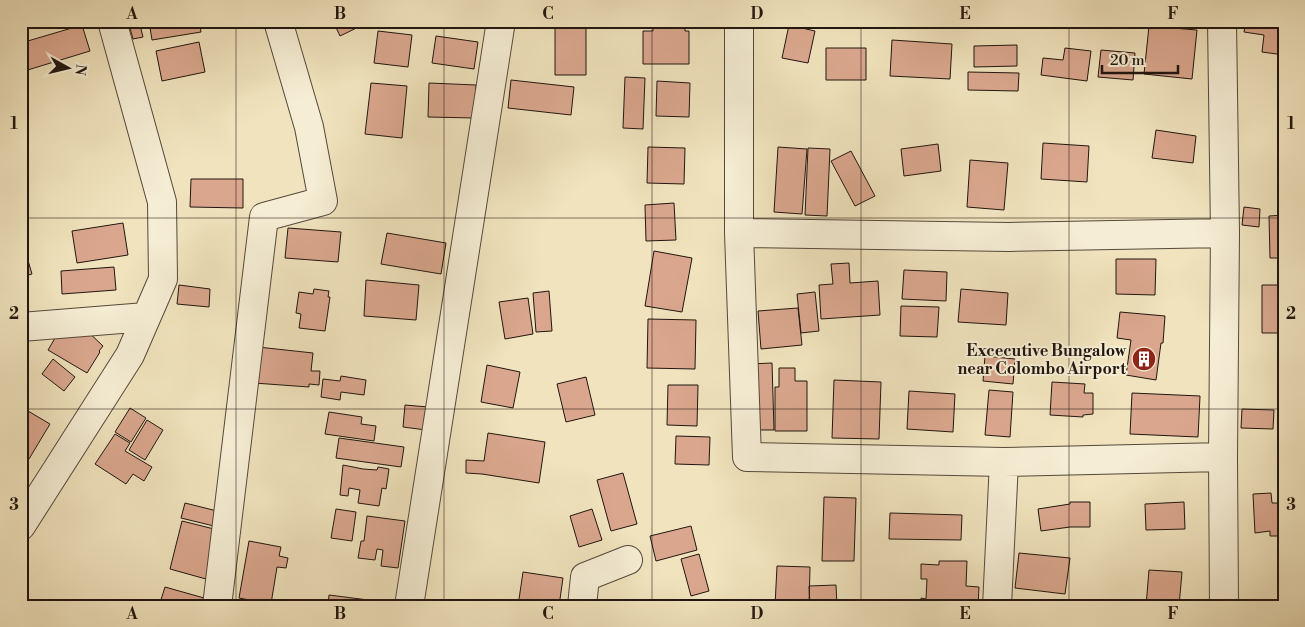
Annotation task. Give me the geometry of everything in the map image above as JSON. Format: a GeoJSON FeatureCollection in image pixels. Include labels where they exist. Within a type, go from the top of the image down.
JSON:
{"type":"FeatureCollection","features":[{"type":"Feature","properties":{"kind":"street"},"geometry":{"type":"LineString","coordinates":[[21,526],[130,355],[163,279],[162,202],[112,21]]}},
{"type":"Feature","properties":{"kind":"street"},"geometry":{"type":"LineString","coordinates":[[217,606],[264,217],[323,201],[309,127],[278,21]]}},
{"type":"Feature","properties":{"kind":"street"},"geometry":{"type":"LineString","coordinates":[[409,606],[501,21]]}},
{"type":"Feature","properties":{"kind":"street"},"geometry":{"type":"LineString","coordinates":[[739,21],[739,233],[747,457],[1004,462],[1223,457]]}},
{"type":"Feature","properties":{"kind":"street"},"geometry":{"type":"LineString","coordinates":[[1222,21],[1225,233],[1224,606]]}},
{"type":"Feature","properties":{"kind":"street"},"geometry":{"type":"LineString","coordinates":[[739,233],[1010,237],[1225,233]]}},
{"type":"Feature","properties":{"kind":"street"},"geometry":{"type":"LineString","coordinates":[[21,327],[146,317]]}},
{"type":"Feature","properties":{"kind":"street"},"geometry":{"type":"LineString","coordinates":[[997,606],[1004,462]]}},
{"type":"Feature","properties":{"kind":"street"},"geometry":{"type":"LineString","coordinates":[[582,606],[585,577],[628,560]]}},
{"type":"Feature","properties":{"kind":"building"},"geometry":{"type":"Polygon","coordinates":[[[128,21],[139,21],[143,37],[133,39],[128,21]]]}},
{"type":"Feature","properties":{"kind":"building"},"geometry":{"type":"Polygon","coordinates":[[[149,21],[199,21],[201,32],[152,40],[149,21]]]}},
{"type":"Feature","properties":{"kind":"building"},"geometry":{"type":"Polygon","coordinates":[[[333,21],[371,21],[340,36],[333,21]]]}},
{"type":"Feature","properties":{"kind":"building"},"geometry":{"type":"Polygon","coordinates":[[[653,21],[685,21],[685,31],[689,31],[689,64],[643,64],[643,31],[653,31],[653,21]]]}},
{"type":"Feature","properties":{"kind":"building"},"geometry":{"type":"Polygon","coordinates":[[[1246,21],[1284,21],[1284,55],[1262,52],[1264,35],[1244,32],[1246,21]]]}},
{"type":"Feature","properties":{"kind":"building"},"geometry":{"type":"Polygon","coordinates":[[[586,23],[586,75],[555,75],[555,24],[586,23]]]}},
{"type":"Feature","properties":{"kind":"building"},"geometry":{"type":"Polygon","coordinates":[[[82,25],[90,51],[21,72],[21,43],[82,25]]]}},
{"type":"Feature","properties":{"kind":"building"},"geometry":{"type":"Polygon","coordinates":[[[789,25],[815,31],[808,63],[782,58],[789,25]]]}},
{"type":"Feature","properties":{"kind":"building"},"geometry":{"type":"Polygon","coordinates":[[[1149,26],[1197,30],[1192,79],[1144,74],[1149,26]]]}},
{"type":"Feature","properties":{"kind":"building"},"geometry":{"type":"Polygon","coordinates":[[[378,31],[412,35],[408,67],[374,63],[378,31]]]}},
{"type":"Feature","properties":{"kind":"building"},"geometry":{"type":"Polygon","coordinates":[[[436,36],[478,42],[474,69],[432,63],[436,36]]]}},
{"type":"Feature","properties":{"kind":"building"},"geometry":{"type":"Polygon","coordinates":[[[892,40],[952,44],[950,79],[890,76],[892,40]]]}},
{"type":"Feature","properties":{"kind":"building"},"geometry":{"type":"Polygon","coordinates":[[[199,42],[205,72],[162,81],[156,51],[199,42]]]}},
{"type":"Feature","properties":{"kind":"building"},"geometry":{"type":"Polygon","coordinates":[[[1017,45],[1017,66],[974,67],[974,46],[1017,45]]]}},
{"type":"Feature","properties":{"kind":"building"},"geometry":{"type":"Polygon","coordinates":[[[826,48],[866,48],[866,80],[826,80],[826,48]]]}},
{"type":"Feature","properties":{"kind":"building"},"geometry":{"type":"Polygon","coordinates":[[[1065,48],[1091,51],[1087,81],[1041,75],[1043,58],[1063,60],[1065,48]]]}},
{"type":"Feature","properties":{"kind":"building"},"geometry":{"type":"Polygon","coordinates":[[[1101,50],[1135,53],[1133,80],[1098,77],[1101,50]]]}},
{"type":"Feature","properties":{"kind":"building"},"geometry":{"type":"Polygon","coordinates":[[[968,72],[1019,73],[1018,91],[968,90],[968,72]]]}},
{"type":"Feature","properties":{"kind":"building"},"geometry":{"type":"Polygon","coordinates":[[[625,77],[645,78],[643,129],[623,128],[625,77]]]}},
{"type":"Feature","properties":{"kind":"building"},"geometry":{"type":"Polygon","coordinates":[[[511,80],[574,87],[571,115],[508,108],[511,80]]]}},
{"type":"Feature","properties":{"kind":"building"},"geometry":{"type":"Polygon","coordinates":[[[657,81],[690,83],[689,117],[656,116],[657,81]]]}},
{"type":"Feature","properties":{"kind":"building"},"geometry":{"type":"Polygon","coordinates":[[[371,83],[407,86],[402,138],[365,134],[371,83]]]}},
{"type":"Feature","properties":{"kind":"building"},"geometry":{"type":"Polygon","coordinates":[[[429,83],[476,85],[474,118],[428,117],[429,83]]]}},
{"type":"Feature","properties":{"kind":"building"},"geometry":{"type":"Polygon","coordinates":[[[1156,130],[1196,136],[1193,163],[1152,158],[1156,130]]]}},
{"type":"Feature","properties":{"kind":"building"},"geometry":{"type":"Polygon","coordinates":[[[1043,143],[1089,146],[1087,182],[1041,179],[1043,143]]]}},
{"type":"Feature","properties":{"kind":"building"},"geometry":{"type":"Polygon","coordinates":[[[938,144],[941,171],[904,176],[901,149],[938,144]]]}},
{"type":"Feature","properties":{"kind":"building"},"geometry":{"type":"Polygon","coordinates":[[[648,147],[685,148],[684,184],[647,183],[648,147]]]}},
{"type":"Feature","properties":{"kind":"building"},"geometry":{"type":"Polygon","coordinates":[[[778,147],[807,149],[802,214],[774,212],[778,147]]]}},
{"type":"Feature","properties":{"kind":"building"},"geometry":{"type":"Polygon","coordinates":[[[808,148],[830,149],[827,216],[805,215],[808,148]]]}},
{"type":"Feature","properties":{"kind":"building"},"geometry":{"type":"Polygon","coordinates":[[[851,151],[875,196],[855,206],[831,161],[851,151]]]}},
{"type":"Feature","properties":{"kind":"building"},"geometry":{"type":"Polygon","coordinates":[[[970,160],[1008,163],[1004,210],[967,207],[970,160]]]}},
{"type":"Feature","properties":{"kind":"building"},"geometry":{"type":"Polygon","coordinates":[[[191,179],[243,179],[243,208],[190,207],[191,179]]]}},
{"type":"Feature","properties":{"kind":"building"},"geometry":{"type":"Polygon","coordinates":[[[674,203],[676,240],[646,241],[645,205],[674,203]]]}},
{"type":"Feature","properties":{"kind":"building"},"geometry":{"type":"Polygon","coordinates":[[[1244,207],[1260,209],[1259,227],[1242,225],[1244,207]]]}},
{"type":"Feature","properties":{"kind":"building"},"geometry":{"type":"Polygon","coordinates":[[[1284,215],[1284,258],[1270,258],[1269,216],[1284,215]]]}},
{"type":"Feature","properties":{"kind":"building"},"geometry":{"type":"Polygon","coordinates":[[[123,223],[128,255],[77,263],[72,231],[123,223]]]}},
{"type":"Feature","properties":{"kind":"building"},"geometry":{"type":"Polygon","coordinates":[[[288,228],[341,232],[338,262],[285,258],[288,228]]]}},
{"type":"Feature","properties":{"kind":"building"},"geometry":{"type":"Polygon","coordinates":[[[387,233],[446,243],[441,274],[381,264],[387,233]]]}},
{"type":"Feature","properties":{"kind":"building"},"geometry":{"type":"Polygon","coordinates":[[[21,237],[32,274],[21,277],[21,237]]]}},
{"type":"Feature","properties":{"kind":"building"},"geometry":{"type":"Polygon","coordinates":[[[654,251],[692,258],[682,312],[645,306],[654,251]]]}},
{"type":"Feature","properties":{"kind":"building"},"geometry":{"type":"Polygon","coordinates":[[[1116,259],[1156,259],[1155,295],[1116,294],[1116,259]]]}},
{"type":"Feature","properties":{"kind":"building"},"geometry":{"type":"Polygon","coordinates":[[[849,263],[850,283],[878,281],[880,315],[821,319],[819,285],[833,284],[831,264],[849,263]]]}},
{"type":"Feature","properties":{"kind":"building"},"geometry":{"type":"Polygon","coordinates":[[[114,267],[116,290],[62,294],[61,271],[114,267]]]}},
{"type":"Feature","properties":{"kind":"building"},"geometry":{"type":"Polygon","coordinates":[[[904,270],[947,272],[946,301],[902,299],[904,270]]]}},
{"type":"Feature","properties":{"kind":"building"},"geometry":{"type":"Polygon","coordinates":[[[366,280],[419,285],[416,320],[364,316],[366,280]]]}},
{"type":"Feature","properties":{"kind":"building"},"geometry":{"type":"Polygon","coordinates":[[[179,285],[210,289],[209,307],[177,304],[179,285]]]}},
{"type":"Feature","properties":{"kind":"building"},"geometry":{"type":"Polygon","coordinates":[[[1262,285],[1284,285],[1284,333],[1262,333],[1262,285]]]}},
{"type":"Feature","properties":{"kind":"building"},"geometry":{"type":"Polygon","coordinates":[[[314,289],[329,291],[328,297],[330,297],[325,331],[299,328],[301,314],[296,313],[299,292],[313,294],[314,289]]]}},
{"type":"Feature","properties":{"kind":"building"},"geometry":{"type":"Polygon","coordinates":[[[961,289],[1008,293],[1006,325],[958,322],[961,289]]]}},
{"type":"Feature","properties":{"kind":"building"},"geometry":{"type":"Polygon","coordinates":[[[549,291],[552,331],[536,332],[533,293],[549,291]]]}},
{"type":"Feature","properties":{"kind":"building"},"geometry":{"type":"Polygon","coordinates":[[[815,292],[819,331],[801,333],[797,294],[815,292]]]}},
{"type":"Feature","properties":{"kind":"building"},"geometry":{"type":"Polygon","coordinates":[[[528,298],[533,334],[505,339],[499,302],[528,298]]]}},
{"type":"Feature","properties":{"kind":"building"},"geometry":{"type":"Polygon","coordinates":[[[901,306],[939,307],[937,337],[900,336],[901,306]]]}},
{"type":"Feature","properties":{"kind":"building"},"geometry":{"type":"Polygon","coordinates":[[[798,308],[802,345],[761,349],[758,311],[798,308]]]}},
{"type":"Feature","properties":{"kind":"building","name":"Excecutive Bungalow near Colombo Airport"},"geometry":{"type":"Polygon","coordinates":[[[1120,312],[1165,316],[1163,343],[1161,343],[1156,380],[1126,375],[1131,340],[1117,338],[1120,312]]]}},
{"type":"Feature","properties":{"kind":"building"},"geometry":{"type":"Polygon","coordinates":[[[648,319],[696,320],[695,369],[647,368],[648,319]]]}},
{"type":"Feature","properties":{"kind":"building"},"geometry":{"type":"Polygon","coordinates":[[[83,327],[103,346],[87,373],[48,350],[61,328],[83,327]]]}},
{"type":"Feature","properties":{"kind":"building"},"geometry":{"type":"Polygon","coordinates":[[[258,347],[313,353],[311,371],[320,371],[319,385],[309,384],[309,387],[254,383],[258,347]]]}},
{"type":"Feature","properties":{"kind":"building"},"geometry":{"type":"Polygon","coordinates":[[[985,356],[1015,359],[1013,384],[983,381],[985,356]]]}},
{"type":"Feature","properties":{"kind":"building"},"geometry":{"type":"Polygon","coordinates":[[[53,359],[75,377],[64,391],[42,374],[53,359]]]}},
{"type":"Feature","properties":{"kind":"building"},"geometry":{"type":"Polygon","coordinates":[[[772,363],[774,430],[751,430],[749,364],[772,363]]]}},
{"type":"Feature","properties":{"kind":"building"},"geometry":{"type":"Polygon","coordinates":[[[487,365],[520,372],[513,408],[481,402],[487,365]]]}},
{"type":"Feature","properties":{"kind":"building"},"geometry":{"type":"Polygon","coordinates":[[[779,368],[795,368],[795,381],[807,381],[807,431],[775,431],[775,387],[779,387],[779,368]]]}},
{"type":"Feature","properties":{"kind":"building"},"geometry":{"type":"Polygon","coordinates":[[[341,376],[366,380],[364,395],[341,392],[340,400],[321,397],[323,379],[340,381],[341,376]]]}},
{"type":"Feature","properties":{"kind":"building"},"geometry":{"type":"Polygon","coordinates":[[[586,377],[595,415],[566,422],[557,384],[586,377]]]}},
{"type":"Feature","properties":{"kind":"building"},"geometry":{"type":"Polygon","coordinates":[[[834,380],[881,382],[879,439],[832,438],[834,380]]]}},
{"type":"Feature","properties":{"kind":"building"},"geometry":{"type":"Polygon","coordinates":[[[1052,382],[1085,384],[1084,393],[1093,393],[1093,414],[1083,415],[1083,417],[1050,415],[1052,382]]]}},
{"type":"Feature","properties":{"kind":"building"},"geometry":{"type":"Polygon","coordinates":[[[668,385],[698,385],[697,426],[667,425],[668,385]]]}},
{"type":"Feature","properties":{"kind":"building"},"geometry":{"type":"Polygon","coordinates":[[[989,390],[1013,392],[1010,437],[985,435],[989,390]]]}},
{"type":"Feature","properties":{"kind":"building"},"geometry":{"type":"Polygon","coordinates":[[[909,391],[955,394],[953,432],[907,429],[909,391]]]}},
{"type":"Feature","properties":{"kind":"building"},"geometry":{"type":"Polygon","coordinates":[[[1132,393],[1200,396],[1198,437],[1130,434],[1132,393]]]}},
{"type":"Feature","properties":{"kind":"building"},"geometry":{"type":"Polygon","coordinates":[[[405,405],[428,407],[426,430],[403,427],[405,405]]]}},
{"type":"Feature","properties":{"kind":"building"},"geometry":{"type":"Polygon","coordinates":[[[130,408],[146,418],[131,442],[115,432],[130,408]]]}},
{"type":"Feature","properties":{"kind":"building"},"geometry":{"type":"Polygon","coordinates":[[[1242,409],[1274,410],[1273,429],[1241,428],[1242,409]]]}},
{"type":"Feature","properties":{"kind":"building"},"geometry":{"type":"Polygon","coordinates":[[[28,411],[50,424],[29,459],[21,454],[21,423],[28,411]]]}},
{"type":"Feature","properties":{"kind":"building"},"geometry":{"type":"Polygon","coordinates":[[[329,412],[362,417],[361,424],[376,426],[374,441],[325,434],[329,412]]]}},
{"type":"Feature","properties":{"kind":"building"},"geometry":{"type":"Polygon","coordinates":[[[147,420],[163,430],[145,460],[129,450],[147,420]]]}},
{"type":"Feature","properties":{"kind":"building"},"geometry":{"type":"Polygon","coordinates":[[[488,433],[545,442],[539,483],[466,473],[466,460],[484,461],[488,433]]]}},
{"type":"Feature","properties":{"kind":"building"},"geometry":{"type":"Polygon","coordinates":[[[115,434],[130,443],[125,451],[152,467],[144,481],[133,474],[126,484],[95,464],[115,434]]]}},
{"type":"Feature","properties":{"kind":"building"},"geometry":{"type":"Polygon","coordinates":[[[676,436],[710,437],[709,465],[675,464],[676,436]]]}},
{"type":"Feature","properties":{"kind":"building"},"geometry":{"type":"Polygon","coordinates":[[[339,438],[404,447],[401,467],[336,458],[339,438]]]}},
{"type":"Feature","properties":{"kind":"building"},"geometry":{"type":"Polygon","coordinates":[[[343,465],[363,469],[377,470],[378,467],[389,469],[386,489],[382,488],[379,506],[358,503],[360,490],[349,488],[348,496],[340,495],[343,465]]]}},
{"type":"Feature","properties":{"kind":"building"},"geometry":{"type":"Polygon","coordinates":[[[623,473],[637,524],[611,531],[597,480],[623,473]]]}},
{"type":"Feature","properties":{"kind":"building"},"geometry":{"type":"Polygon","coordinates":[[[1271,493],[1272,503],[1284,503],[1284,536],[1270,536],[1270,531],[1255,533],[1253,494],[1271,493]]]}},
{"type":"Feature","properties":{"kind":"building"},"geometry":{"type":"Polygon","coordinates":[[[824,497],[856,498],[854,561],[822,561],[824,497]]]}},
{"type":"Feature","properties":{"kind":"building"},"geometry":{"type":"Polygon","coordinates":[[[1070,502],[1090,502],[1090,527],[1070,527],[1041,531],[1038,509],[1070,504],[1070,502]]]}},
{"type":"Feature","properties":{"kind":"building"},"geometry":{"type":"Polygon","coordinates":[[[1184,502],[1185,529],[1146,530],[1145,504],[1184,502]]]}},
{"type":"Feature","properties":{"kind":"building"},"geometry":{"type":"Polygon","coordinates":[[[185,503],[221,512],[218,527],[181,518],[185,503]]]}},
{"type":"Feature","properties":{"kind":"building"},"geometry":{"type":"Polygon","coordinates":[[[336,509],[356,512],[352,541],[331,538],[336,509]]]}},
{"type":"Feature","properties":{"kind":"building"},"geometry":{"type":"Polygon","coordinates":[[[592,509],[602,540],[579,547],[570,516],[592,509]]]}},
{"type":"Feature","properties":{"kind":"building"},"geometry":{"type":"Polygon","coordinates":[[[890,513],[962,515],[961,540],[889,539],[890,513]]]}},
{"type":"Feature","properties":{"kind":"building"},"geometry":{"type":"Polygon","coordinates":[[[367,516],[405,521],[398,568],[381,566],[383,550],[377,549],[375,560],[358,558],[361,541],[364,541],[367,516]]]}},
{"type":"Feature","properties":{"kind":"building"},"geometry":{"type":"Polygon","coordinates":[[[182,521],[218,530],[206,579],[170,569],[182,521]]]}},
{"type":"Feature","properties":{"kind":"building"},"geometry":{"type":"Polygon","coordinates":[[[691,526],[697,550],[656,561],[650,536],[691,526]]]}},
{"type":"Feature","properties":{"kind":"building"},"geometry":{"type":"Polygon","coordinates":[[[249,541],[281,547],[279,556],[288,558],[286,568],[277,567],[271,604],[239,598],[249,541]]]}},
{"type":"Feature","properties":{"kind":"building"},"geometry":{"type":"Polygon","coordinates":[[[1019,553],[1070,558],[1065,594],[1015,588],[1019,553]]]}},
{"type":"Feature","properties":{"kind":"building"},"geometry":{"type":"Polygon","coordinates":[[[1280,553],[1284,553],[1284,602],[1279,602],[1280,553]]]}},
{"type":"Feature","properties":{"kind":"building"},"geometry":{"type":"Polygon","coordinates":[[[699,554],[709,591],[691,596],[681,559],[699,554]]]}},
{"type":"Feature","properties":{"kind":"building"},"geometry":{"type":"Polygon","coordinates":[[[939,561],[967,561],[966,586],[979,587],[978,606],[921,606],[921,598],[926,599],[927,579],[921,579],[921,564],[939,565],[939,561]]]}},
{"type":"Feature","properties":{"kind":"building"},"geometry":{"type":"Polygon","coordinates":[[[777,566],[810,567],[809,606],[775,606],[777,566]]]}},
{"type":"Feature","properties":{"kind":"building"},"geometry":{"type":"Polygon","coordinates":[[[1149,570],[1182,572],[1179,606],[1146,606],[1149,570]]]}},
{"type":"Feature","properties":{"kind":"building"},"geometry":{"type":"Polygon","coordinates":[[[523,572],[563,578],[559,606],[518,606],[523,572]]]}},
{"type":"Feature","properties":{"kind":"building"},"geometry":{"type":"Polygon","coordinates":[[[836,585],[837,606],[810,606],[809,586],[836,585]]]}},
{"type":"Feature","properties":{"kind":"building"},"geometry":{"type":"Polygon","coordinates":[[[165,587],[204,598],[202,606],[159,606],[165,587]]]}},
{"type":"Feature","properties":{"kind":"building"},"geometry":{"type":"Polygon","coordinates":[[[329,595],[384,602],[384,606],[328,606],[329,595]]]}},
{"type":"Feature","properties":{"kind":"place","name":"Excecutive Bungalow near Colombo Airport"},"geometry":{"type":"Point","coordinates":[1144,359]}}]}
